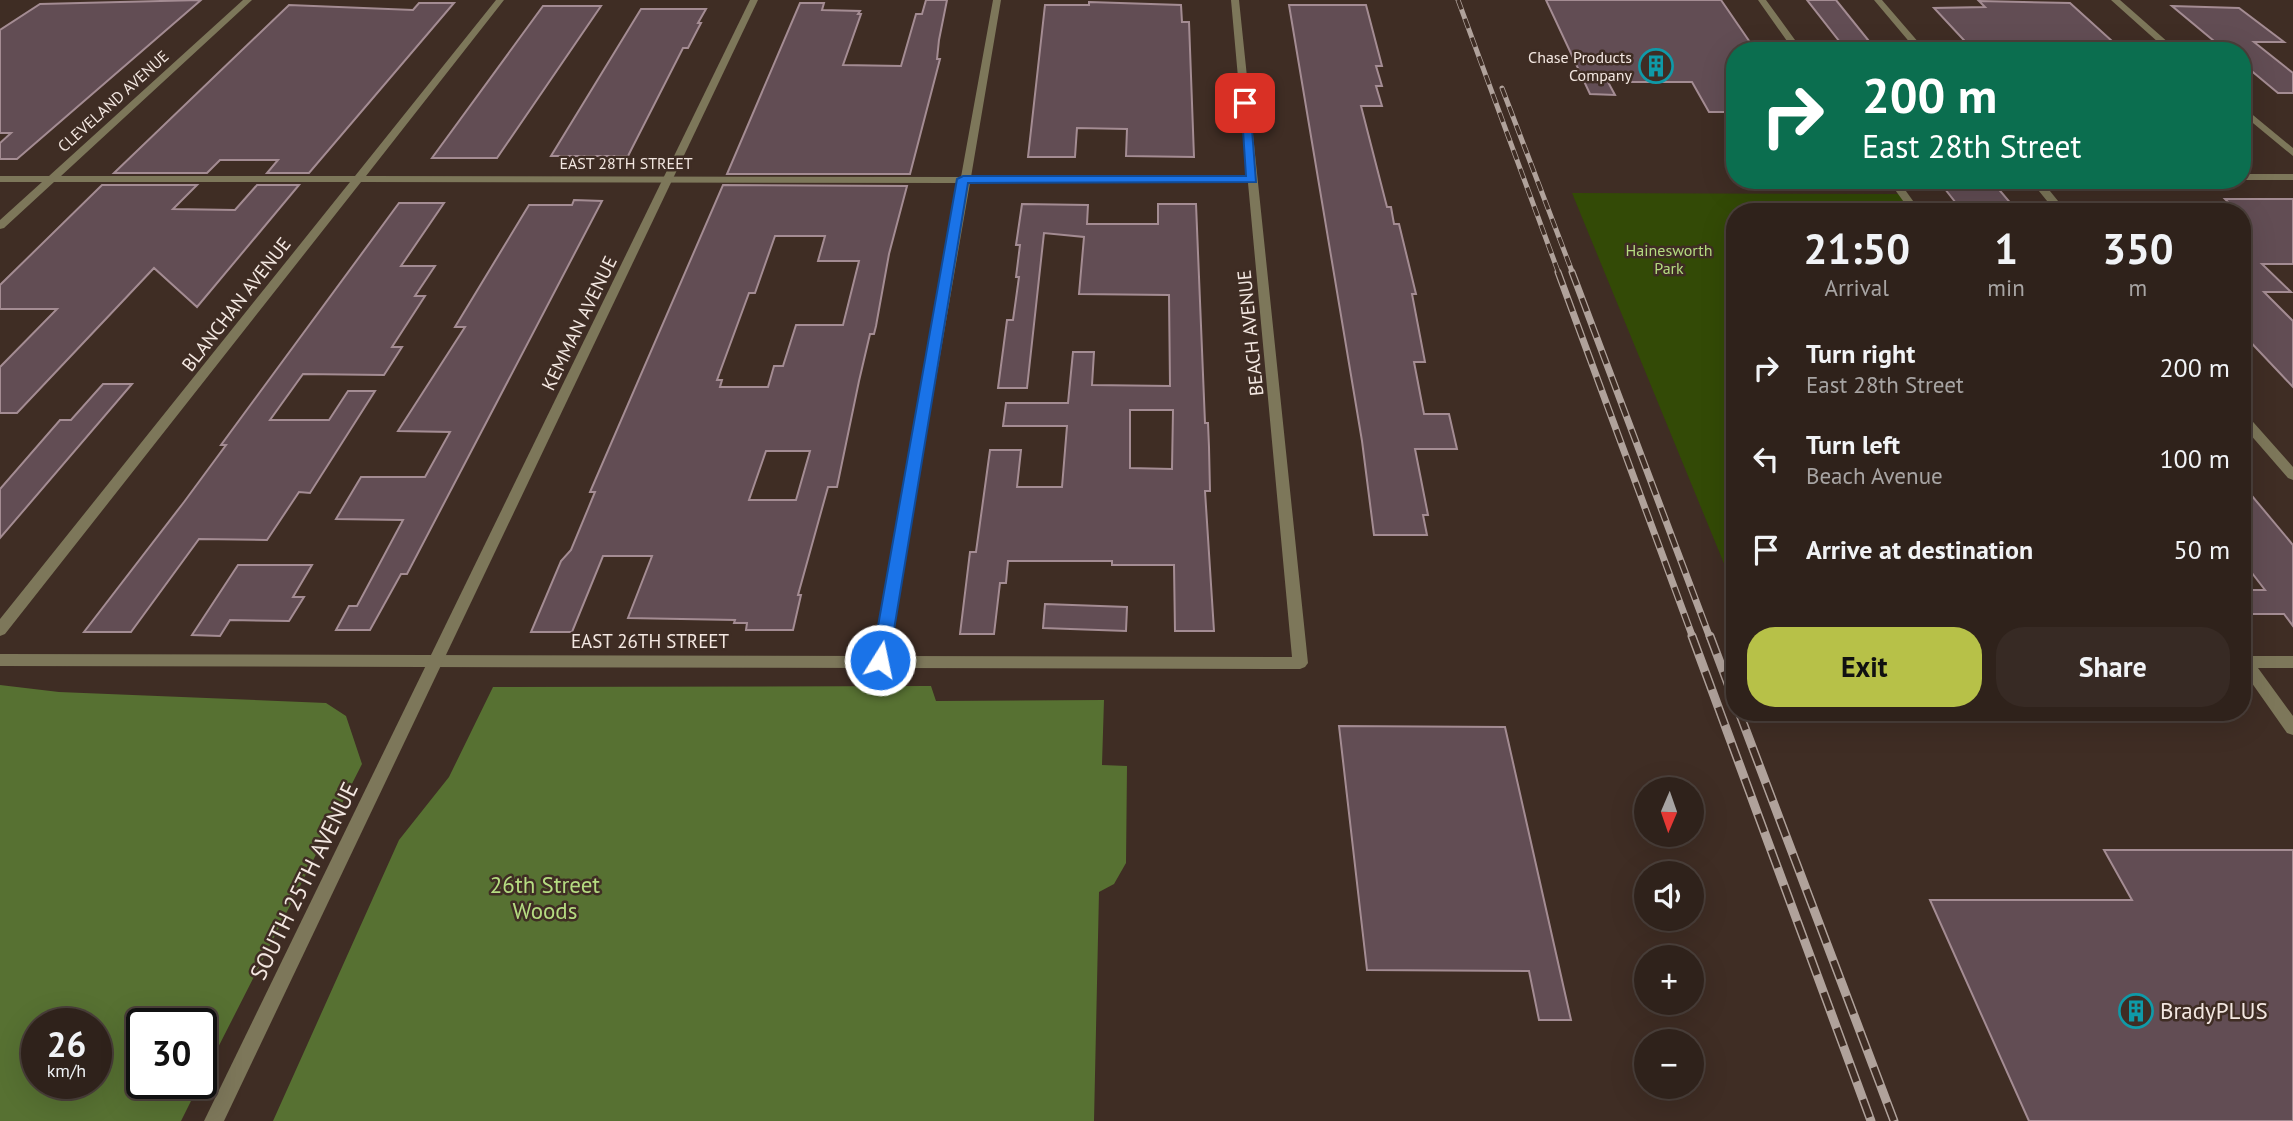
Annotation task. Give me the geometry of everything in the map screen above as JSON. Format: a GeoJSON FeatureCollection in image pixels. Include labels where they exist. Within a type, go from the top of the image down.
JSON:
{"type":"FeatureCollection","features":[{"type":"Feature","properties":{"kind":"street","name":"CLEVELAND AVENUE"},"geometry":{"type":"LineString","coordinates":[[0,226],[248,0]]}},
{"type":"Feature","properties":{"kind":"street","name":"BLANCHAN AVENUE"},"geometry":{"type":"LineString","coordinates":[[0,630],[500,0]]}},
{"type":"Feature","properties":{"kind":"street","name":"KEMMAN AVENUE"},"geometry":{"type":"LineString","coordinates":[[434,660],[754,0]]}},
{"type":"Feature","properties":{"kind":"street"},"geometry":{"type":"LineString","coordinates":[[880,660],[963,179],[997,0]]}},
{"type":"Feature","properties":{"kind":"street","name":"BEACH AVENUE"},"geometry":{"type":"LineString","coordinates":[[1235,0],[1300,663]]}},
{"type":"Feature","properties":{"kind":"street"},"geometry":{"type":"LineString","coordinates":[[1762,0],[1792,42]]}},
{"type":"Feature","properties":{"kind":"street"},"geometry":{"type":"LineString","coordinates":[[1878,0],[1914,42]]}},
{"type":"Feature","properties":{"kind":"street"},"geometry":{"type":"LineString","coordinates":[[2115,0],[2164,42]]}},
{"type":"Feature","properties":{"kind":"street"},"geometry":{"type":"LineString","coordinates":[[2251,117],[2293,153]]}},
{"type":"Feature","properties":{"kind":"street"},"geometry":{"type":"LineString","coordinates":[[2251,177],[2293,177]]}},
{"type":"Feature","properties":{"kind":"street","name":"EAST 28TH STREET"},"geometry":{"type":"LineString","coordinates":[[0,179],[1252,180]]}},
{"type":"Feature","properties":{"kind":"street"},"geometry":{"type":"LineString","coordinates":[[2043,189],[2054,203]]}},
{"type":"Feature","properties":{"kind":"street"},"geometry":{"type":"LineString","coordinates":[[2251,427],[2293,475]]}},
{"type":"Feature","properties":{"kind":"street","name":"EAST 26TH STREET"},"geometry":{"type":"LineString","coordinates":[[0,660],[1300,663]]}},
{"type":"Feature","properties":{"kind":"street","name":"SOUTH 25TH AVENUE"},"geometry":{"type":"LineString","coordinates":[[214,1121],[434,660]]}},
{"type":"Feature","properties":{"kind":"street"},"geometry":{"type":"LineString","coordinates":[[2251,661],[2293,662]]}},
{"type":"Feature","properties":{"kind":"street"},"geometry":{"type":"LineString","coordinates":[[2251,672],[2293,728]]}},
{"type":"Feature","properties":{"kind":"green space","name":"Hainesworth Park"},"geometry":{"type":"Polygon","coordinates":[[[1572,193],[1900,194],[1906,203],[1726,203],[1726,568],[1572,193]]]}},
{"type":"Feature","properties":{"kind":"green space"},"geometry":{"type":"Polygon","coordinates":[[[0,685],[59,692],[326,703],[346,716],[362,764],[217,1049],[217,1008],[126,1008],[126,1099],[192,1099],[181,1121],[0,1121],[0,685]]]}},
{"type":"Feature","properties":{"kind":"green space","name":"26th Street Woods"},"geometry":{"type":"Polygon","coordinates":[[[931,686],[936,701],[1104,700],[1102,765],[1127,766],[1126,863],[1114,884],[1099,892],[1094,1121],[273,1121],[399,840],[449,777],[493,687],[931,686]]]}},
{"type":"Feature","properties":{"kind":"building"},"geometry":{"type":"Polygon","coordinates":[[[201,0],[17,159],[0,159],[0,143],[11,133],[0,133],[0,30],[40,4],[201,0]]]}},
{"type":"Feature","properties":{"kind":"building"},"geometry":{"type":"Polygon","coordinates":[[[926,0],[947,0],[939,40],[937,59],[940,59],[910,174],[727,174],[800,3],[824,3],[822,10],[860,11],[843,65],[901,66],[916,14],[922,14],[926,0]]]}},
{"type":"Feature","properties":{"kind":"building","name":"Chase Products Company"},"geometry":{"type":"Polygon","coordinates":[[[1546,0],[1721,0],[1750,42],[1726,42],[1726,112],[1709,112],[1692,82],[1608,82],[1615,95],[1590,94],[1546,0]]]}},
{"type":"Feature","properties":{"kind":"building"},"geometry":{"type":"Polygon","coordinates":[[[1807,0],[1836,0],[1870,42],[1840,42],[1807,0]]]}},
{"type":"Feature","properties":{"kind":"building"},"geometry":{"type":"Polygon","coordinates":[[[1979,1],[2070,3],[2113,42],[1966,42],[1934,8],[1985,7],[1979,1]]]}},
{"type":"Feature","properties":{"kind":"building"},"geometry":{"type":"Polygon","coordinates":[[[1089,2],[1181,5],[1182,22],[1189,22],[1194,157],[1126,156],[1127,129],[1077,128],[1075,157],[1028,157],[1045,5],[1089,5],[1089,2]]]}},
{"type":"Feature","properties":{"kind":"building"},"geometry":{"type":"Polygon","coordinates":[[[419,3],[454,3],[309,173],[267,173],[278,160],[220,160],[207,173],[114,173],[289,5],[413,10],[419,3]]]}},
{"type":"Feature","properties":{"kind":"building"},"geometry":{"type":"Polygon","coordinates":[[[1289,5],[1366,5],[1382,66],[1376,66],[1382,86],[1376,86],[1382,106],[1361,106],[1387,207],[1391,207],[1394,224],[1399,224],[1416,294],[1412,294],[1425,362],[1414,362],[1424,414],[1449,414],[1457,449],[1415,449],[1428,515],[1423,515],[1427,535],[1374,535],[1362,441],[1289,5]]]}},
{"type":"Feature","properties":{"kind":"building"},"geometry":{"type":"Polygon","coordinates":[[[543,6],[601,6],[497,158],[432,158],[543,6]]]}},
{"type":"Feature","properties":{"kind":"building"},"geometry":{"type":"Polygon","coordinates":[[[2172,6],[2239,8],[2284,42],[2254,42],[2293,73],[2293,93],[2278,93],[2251,70],[2251,42],[2215,42],[2172,6]]]}},
{"type":"Feature","properties":{"kind":"building"},"geometry":{"type":"Polygon","coordinates":[[[641,9],[706,9],[688,48],[683,48],[628,156],[551,156],[641,9]]]}},
{"type":"Feature","properties":{"kind":"building"},"geometry":{"type":"Polygon","coordinates":[[[102,185],[197,185],[173,209],[235,210],[257,185],[299,185],[197,307],[154,268],[17,413],[0,413],[0,367],[57,309],[0,309],[0,285],[102,185]]]}},
{"type":"Feature","properties":{"kind":"building"},"geometry":{"type":"Polygon","coordinates":[[[723,185],[907,186],[889,254],[876,326],[874,334],[870,334],[859,381],[837,487],[828,487],[798,595],[801,595],[793,630],[746,630],[747,623],[734,623],[735,620],[628,618],[652,556],[603,556],[572,632],[531,632],[561,561],[571,550],[595,492],[590,492],[723,185]],[[775,236],[755,293],[749,293],[717,380],[722,380],[720,387],[768,387],[774,366],[783,366],[796,325],[843,325],[859,261],[818,261],[825,236],[775,236]],[[766,451],[749,500],[796,500],[810,451],[766,451]]]}},
{"type":"Feature","properties":{"kind":"building"},"geometry":{"type":"Polygon","coordinates":[[[1945,189],[1999,189],[2010,203],[1956,203],[1945,189]]]}},
{"type":"Feature","properties":{"kind":"building"},"geometry":{"type":"Polygon","coordinates":[[[2225,199],[2293,199],[2293,264],[2262,264],[2291,292],[2264,292],[2293,321],[2293,387],[2251,343],[2251,203],[2229,203],[2225,199]]]}},
{"type":"Feature","properties":{"kind":"building"},"geometry":{"type":"Polygon","coordinates":[[[574,200],[602,201],[407,574],[401,574],[370,630],[336,630],[349,606],[357,606],[403,520],[336,519],[361,477],[425,477],[450,432],[398,431],[465,327],[455,327],[529,205],[572,205],[574,200]]]}},
{"type":"Feature","properties":{"kind":"building"},"geometry":{"type":"Polygon","coordinates":[[[399,203],[444,203],[401,266],[435,266],[415,296],[425,296],[392,347],[402,347],[384,375],[303,374],[270,420],[329,420],[348,391],[375,391],[310,493],[299,492],[267,540],[199,539],[131,632],[84,632],[226,445],[221,445],[399,203]]]}},
{"type":"Feature","properties":{"kind":"building"},"geometry":{"type":"Polygon","coordinates":[[[1022,204],[1088,205],[1087,224],[1158,224],[1158,204],[1196,204],[1205,423],[1208,423],[1209,447],[1210,491],[1205,491],[1214,631],[1175,631],[1174,565],[1112,565],[1112,561],[1008,561],[1006,583],[1000,583],[994,634],[960,634],[970,552],[976,552],[990,450],[1021,450],[1017,487],[1062,487],[1067,426],[1003,426],[1006,403],[1068,403],[1073,352],[1094,352],[1092,385],[1170,386],[1169,295],[1079,294],[1084,237],[1044,233],[1027,388],[998,388],[1007,320],[1013,320],[1019,277],[1016,277],[1020,245],[1016,245],[1022,204]],[[1130,410],[1130,468],[1172,469],[1173,410],[1130,410]]]}},
{"type":"Feature","properties":{"kind":"building"},"geometry":{"type":"Polygon","coordinates":[[[103,384],[132,384],[0,538],[0,489],[60,420],[71,420],[103,384]]]}},
{"type":"Feature","properties":{"kind":"building"},"geometry":{"type":"Polygon","coordinates":[[[2251,495],[2293,545],[2293,626],[2284,614],[2251,614],[2251,590],[2265,590],[2251,572],[2251,495]]]}},
{"type":"Feature","properties":{"kind":"building"},"geometry":{"type":"Polygon","coordinates":[[[238,565],[312,565],[293,597],[304,597],[289,621],[230,620],[220,636],[192,635],[238,565]]]}},
{"type":"Feature","properties":{"kind":"building"},"geometry":{"type":"Polygon","coordinates":[[[1045,604],[1127,607],[1126,631],[1043,628],[1045,604]]]}},
{"type":"Feature","properties":{"kind":"building"},"geometry":{"type":"Polygon","coordinates":[[[1339,726],[1505,727],[1571,1020],[1539,1020],[1529,971],[1367,970],[1339,726]]]}},
{"type":"Feature","properties":{"kind":"building","name":"BradyPLUS"},"geometry":{"type":"Polygon","coordinates":[[[2104,850],[2293,850],[2293,1121],[2029,1121],[1930,900],[2132,900],[2104,850]]]}},
{"type":"Feature","properties":{"kind":"railway"},"geometry":{"type":"LineString","coordinates":[[1458,0],[1559,274]]}},
{"type":"Feature","properties":{"kind":"railway"},"geometry":{"type":"LineString","coordinates":[[1502,88],[1573,274]]}},
{"type":"Feature","properties":{"kind":"railway"},"geometry":{"type":"LineString","coordinates":[[1558,272],[1693,638]]}},
{"type":"Feature","properties":{"kind":"railway"},"geometry":{"type":"LineString","coordinates":[[1572,272],[1710,638]]}},
{"type":"Feature","properties":{"kind":"railway"},"geometry":{"type":"LineString","coordinates":[[1692,636],[1871,1121]]}},
{"type":"Feature","properties":{"kind":"railway"},"geometry":{"type":"LineString","coordinates":[[1710,636],[1726,679]]}},
{"type":"Feature","properties":{"kind":"railway"},"geometry":{"type":"LineString","coordinates":[[1742,721],[1894,1121]]}},
{"type":"Feature","properties":{"kind":"place","name":"Chase Products Company"},"geometry":{"type":"Point","coordinates":[1656,66]}},
{"type":"Feature","properties":{"kind":"place","name":"BradyPLUS"},"geometry":{"type":"Point","coordinates":[2136,1011]}},
{"type":"Feature","properties":{"kind":"route"},"geometry":{"type":"LineString","coordinates":[[880,660],[963,179],[1252,180],[1245,103]]}}]}
